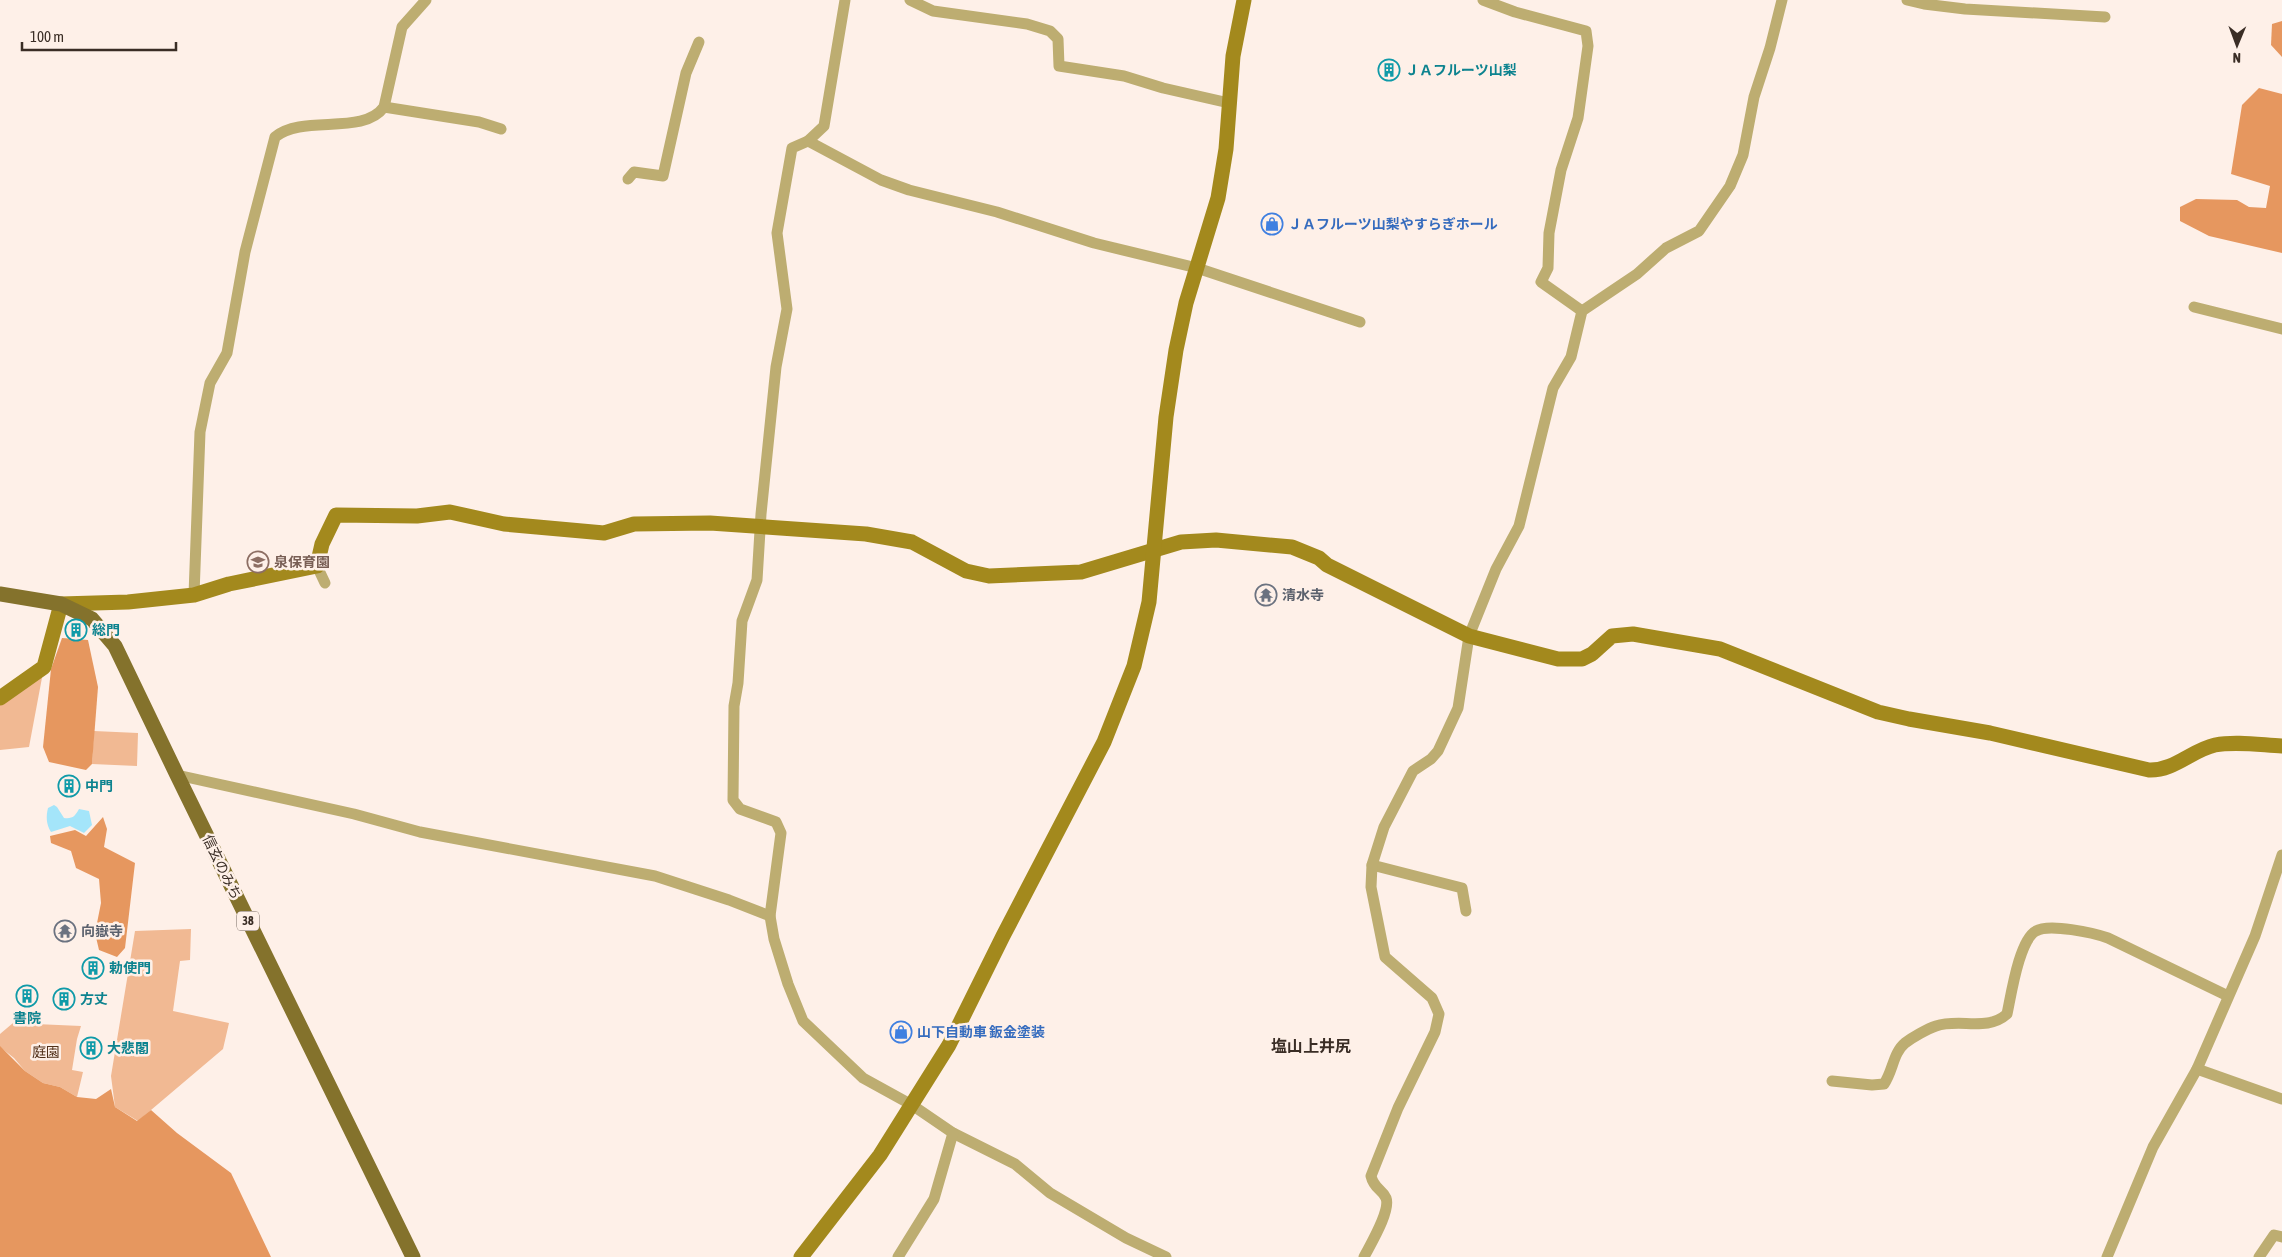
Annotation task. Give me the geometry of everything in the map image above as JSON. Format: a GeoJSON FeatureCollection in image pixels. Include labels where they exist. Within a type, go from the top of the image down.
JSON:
{"type":"FeatureCollection","features":[{"type":"Feature","properties":{"kind":"main road","name":"38"},"geometry":{"type":"LineString","coordinates":[[0,594],[61,604]]}},
{"type":"Feature","properties":{"kind":"main road","name":"信玄のみち"},"geometry":{"type":"LineString","coordinates":[[61,604],[92,619],[116,646],[177,776],[414,1257]]}},
{"type":"Feature","properties":{"kind":"street"},"geometry":{"type":"LineString","coordinates":[[194,595],[200,432],[210,383],[227,353],[245,252],[275,137],[283,131],[310,125],[356,122],[372,118],[380,113],[384,107],[402,27],[426,0]]}},
{"type":"Feature","properties":{"kind":"street"},"geometry":{"type":"LineString","coordinates":[[845,0],[824,126],[808,141],[792,148],[778,225],[786,309],[776,367],[760,526],[757,580],[742,622],[738,683],[734,706],[733,800],[740,809],[776,822],[782,833],[770,916],[774,940],[788,984],[803,1021],[864,1078],[912,1105],[953,1133],[1015,1164],[1050,1193],[1126,1238],[1166,1257]]}},
{"type":"Feature","properties":{"kind":"street"},"geometry":{"type":"LineString","coordinates":[[910,0],[933,11],[1026,24],[1050,30],[1058,39],[1059,66],[1124,76],[1163,88],[1229,103]]}},
{"type":"Feature","properties":{"kind":"street"},"geometry":{"type":"LineString","coordinates":[[801,1257],[880,1155],[948,1045],[1002,936],[1104,742],[1134,666],[1149,602],[1166,417],[1184,312],[1218,198],[1226,149],[1234,56],[1244,0]]}},
{"type":"Feature","properties":{"kind":"street"},"geometry":{"type":"LineString","coordinates":[[1483,0],[1515,12],[1586,31],[1588,46],[1578,118],[1561,170],[1549,233],[1548,268],[1541,282],[1582,311]]}},
{"type":"Feature","properties":{"kind":"street"},"geometry":{"type":"LineString","coordinates":[[1364,1257],[1383,1218],[1387,1203],[1386,1198],[1373,1185],[1371,1176],[1398,1108],[1435,1032],[1439,1014],[1432,998],[1385,957],[1371,887],[1372,866],[1384,828],[1413,771],[1431,759],[1438,751],[1458,708],[1469,636],[1496,569],[1519,526],[1553,388],[1571,357],[1582,311],[1637,274],[1666,248],[1699,231],[1730,186],[1743,155],[1754,97],[1770,48],[1782,0]]}},
{"type":"Feature","properties":{"kind":"street"},"geometry":{"type":"LineString","coordinates":[[1907,0],[1965,9],[2105,17]]}},
{"type":"Feature","properties":{"kind":"street"},"geometry":{"type":"LineString","coordinates":[[628,179],[634,172],[663,176],[686,73],[699,42]]}},
{"type":"Feature","properties":{"kind":"street"},"geometry":{"type":"LineString","coordinates":[[384,107],[479,122],[502,129]]}},
{"type":"Feature","properties":{"kind":"street"},"geometry":{"type":"LineString","coordinates":[[808,141],[881,180],[909,190],[997,212],[1094,243],[1197,268],[1360,322]]}},
{"type":"Feature","properties":{"kind":"street"},"geometry":{"type":"LineString","coordinates":[[2194,308],[2282,329]]}},
{"type":"Feature","properties":{"kind":"street"},"geometry":{"type":"LineString","coordinates":[[325,583],[317,566],[322,544],[336,515],[417,516],[450,512],[504,524],[604,534],[634,524],[760,526],[896,538],[912,542],[973,574],[989,576],[1082,572],[1181,542],[1216,540],[1292,547],[1319,558],[1327,565],[1469,636],[1558,659],[1582,659],[1592,654],[1612,636],[1620,634],[1632,634],[1720,649],[1878,712],[1990,733],[2149,770],[2159,770],[2168,767],[2214,746],[2282,746]]}},
{"type":"Feature","properties":{"kind":"street"},"geometry":{"type":"LineString","coordinates":[[0,698],[44,667],[61,604],[128,602],[194,595],[229,584],[317,566]]}},
{"type":"Feature","properties":{"kind":"street"},"geometry":{"type":"LineString","coordinates":[[177,776],[354,814],[420,832],[655,876],[729,900],[770,916]]}},
{"type":"Feature","properties":{"kind":"street"},"geometry":{"type":"LineString","coordinates":[[2108,1257],[2153,1146],[2197,1069],[2255,936],[2282,855]]}},
{"type":"Feature","properties":{"kind":"street"},"geometry":{"type":"LineString","coordinates":[[1372,866],[1462,888],[1466,911]]}},
{"type":"Feature","properties":{"kind":"street"},"geometry":{"type":"LineString","coordinates":[[1832,1081],[1872,1085],[1884,1084],[1889,1076],[1897,1053],[1905,1043],[1936,1026],[1990,1024],[2001,1019],[2007,1014],[2018,964],[2029,938],[2035,931],[2044,928],[2090,932],[2108,938],[2228,996]]}},
{"type":"Feature","properties":{"kind":"street"},"geometry":{"type":"LineString","coordinates":[[2197,1069],[2282,1099]]}},
{"type":"Feature","properties":{"kind":"street"},"geometry":{"type":"LineString","coordinates":[[898,1257],[934,1199],[953,1133]]}},
{"type":"Feature","properties":{"kind":"street"},"geometry":{"type":"LineString","coordinates":[[2259,1257],[2274,1235],[2282,1237]]}},
{"type":"Feature","properties":{"kind":"green space"},"geometry":{"type":"Polygon","coordinates":[[[44,667],[29,747],[0,750],[0,698],[44,667]]]}},
{"type":"Feature","properties":{"kind":"green space"},"geometry":{"type":"Polygon","coordinates":[[[94,731],[138,733],[137,766],[92,764],[94,731]]]}},
{"type":"Feature","properties":{"kind":"green space"},"geometry":{"type":"Polygon","coordinates":[[[191,929],[190,960],[180,961],[173,1011],[229,1023],[223,1049],[138,1121],[115,1107],[111,1076],[135,931],[191,929]]]}},
{"type":"Feature","properties":{"kind":"green space","name":"庭園"},"geometry":{"type":"Polygon","coordinates":[[[13,1023],[81,1026],[72,1070],[83,1072],[77,1097],[60,1087],[43,1083],[25,1071],[14,1058],[0,1047],[0,1034],[13,1023]]]}},
{"type":"Feature","properties":{"kind":"shaded area"},"geometry":{"type":"Polygon","coordinates":[[[2282,21],[2282,57],[2271,45],[2272,24],[2282,21]]]}},
{"type":"Feature","properties":{"kind":"shaded area"},"geometry":{"type":"Polygon","coordinates":[[[2259,88],[2282,94],[2282,253],[2209,236],[2180,221],[2180,207],[2196,199],[2237,200],[2249,207],[2266,208],[2270,186],[2231,174],[2242,105],[2259,88]]]}},
{"type":"Feature","properties":{"kind":"shaded area"},"geometry":{"type":"Polygon","coordinates":[[[62,638],[88,640],[98,687],[92,764],[86,770],[49,762],[43,747],[51,669],[62,638]]]}},
{"type":"Feature","properties":{"kind":"shaded area"},"geometry":{"type":"Polygon","coordinates":[[[103,817],[107,829],[104,847],[135,863],[125,948],[117,957],[99,950],[95,933],[101,903],[99,879],[76,868],[71,851],[51,843],[50,836],[75,830],[86,836],[103,817]]]}},
{"type":"Feature","properties":{"kind":"shaded area"},"geometry":{"type":"Polygon","coordinates":[[[0,1046],[25,1071],[43,1083],[60,1087],[77,1097],[96,1099],[111,1089],[115,1107],[137,1121],[151,1110],[177,1133],[231,1173],[271,1257],[0,1257],[0,1046]]]}},
{"type":"Feature","properties":{"kind":"water"},"geometry":{"type":"Polygon","coordinates":[[[54,805],[64,818],[70,818],[79,809],[89,811],[92,825],[84,833],[70,826],[51,832],[47,823],[47,814],[48,808],[54,805]]]}},
{"type":"Feature","properties":{"kind":"place","name":"ＪＡフルーツ山梨"},"geometry":{"type":"Point","coordinates":[1389,70]}},
{"type":"Feature","properties":{"kind":"place","name":"ＪＡフルーツ山梨やすらぎホール"},"geometry":{"type":"Point","coordinates":[1272,224]}},
{"type":"Feature","properties":{"kind":"place","name":"泉保育園"},"geometry":{"type":"Point","coordinates":[258,562]}},
{"type":"Feature","properties":{"kind":"place","name":"清水寺"},"geometry":{"type":"Point","coordinates":[1266,595]}},
{"type":"Feature","properties":{"kind":"place","name":"総門"},"geometry":{"type":"Point","coordinates":[76,630]}},
{"type":"Feature","properties":{"kind":"place","name":"中門"},"geometry":{"type":"Point","coordinates":[69,786]}},
{"type":"Feature","properties":{"kind":"place","name":"向嶽寺"},"geometry":{"type":"Point","coordinates":[65,931]}},
{"type":"Feature","properties":{"kind":"place","name":"勅使門"},"geometry":{"type":"Point","coordinates":[93,968]}},
{"type":"Feature","properties":{"kind":"place","name":"書院"},"geometry":{"type":"Point","coordinates":[27,996]}},
{"type":"Feature","properties":{"kind":"place","name":"方丈"},"geometry":{"type":"Point","coordinates":[64,999]}},
{"type":"Feature","properties":{"kind":"place","name":"山下自動車 鈑金塗装"},"geometry":{"type":"Point","coordinates":[901,1032]}},
{"type":"Feature","properties":{"kind":"place","name":"大悲閣"},"geometry":{"type":"Point","coordinates":[91,1048]}},
{"type":"Feature","properties":{"kind":"district","name":"塩山上井尻"},"geometry":{"type":"Point","coordinates":[1311,1046]}}]}
